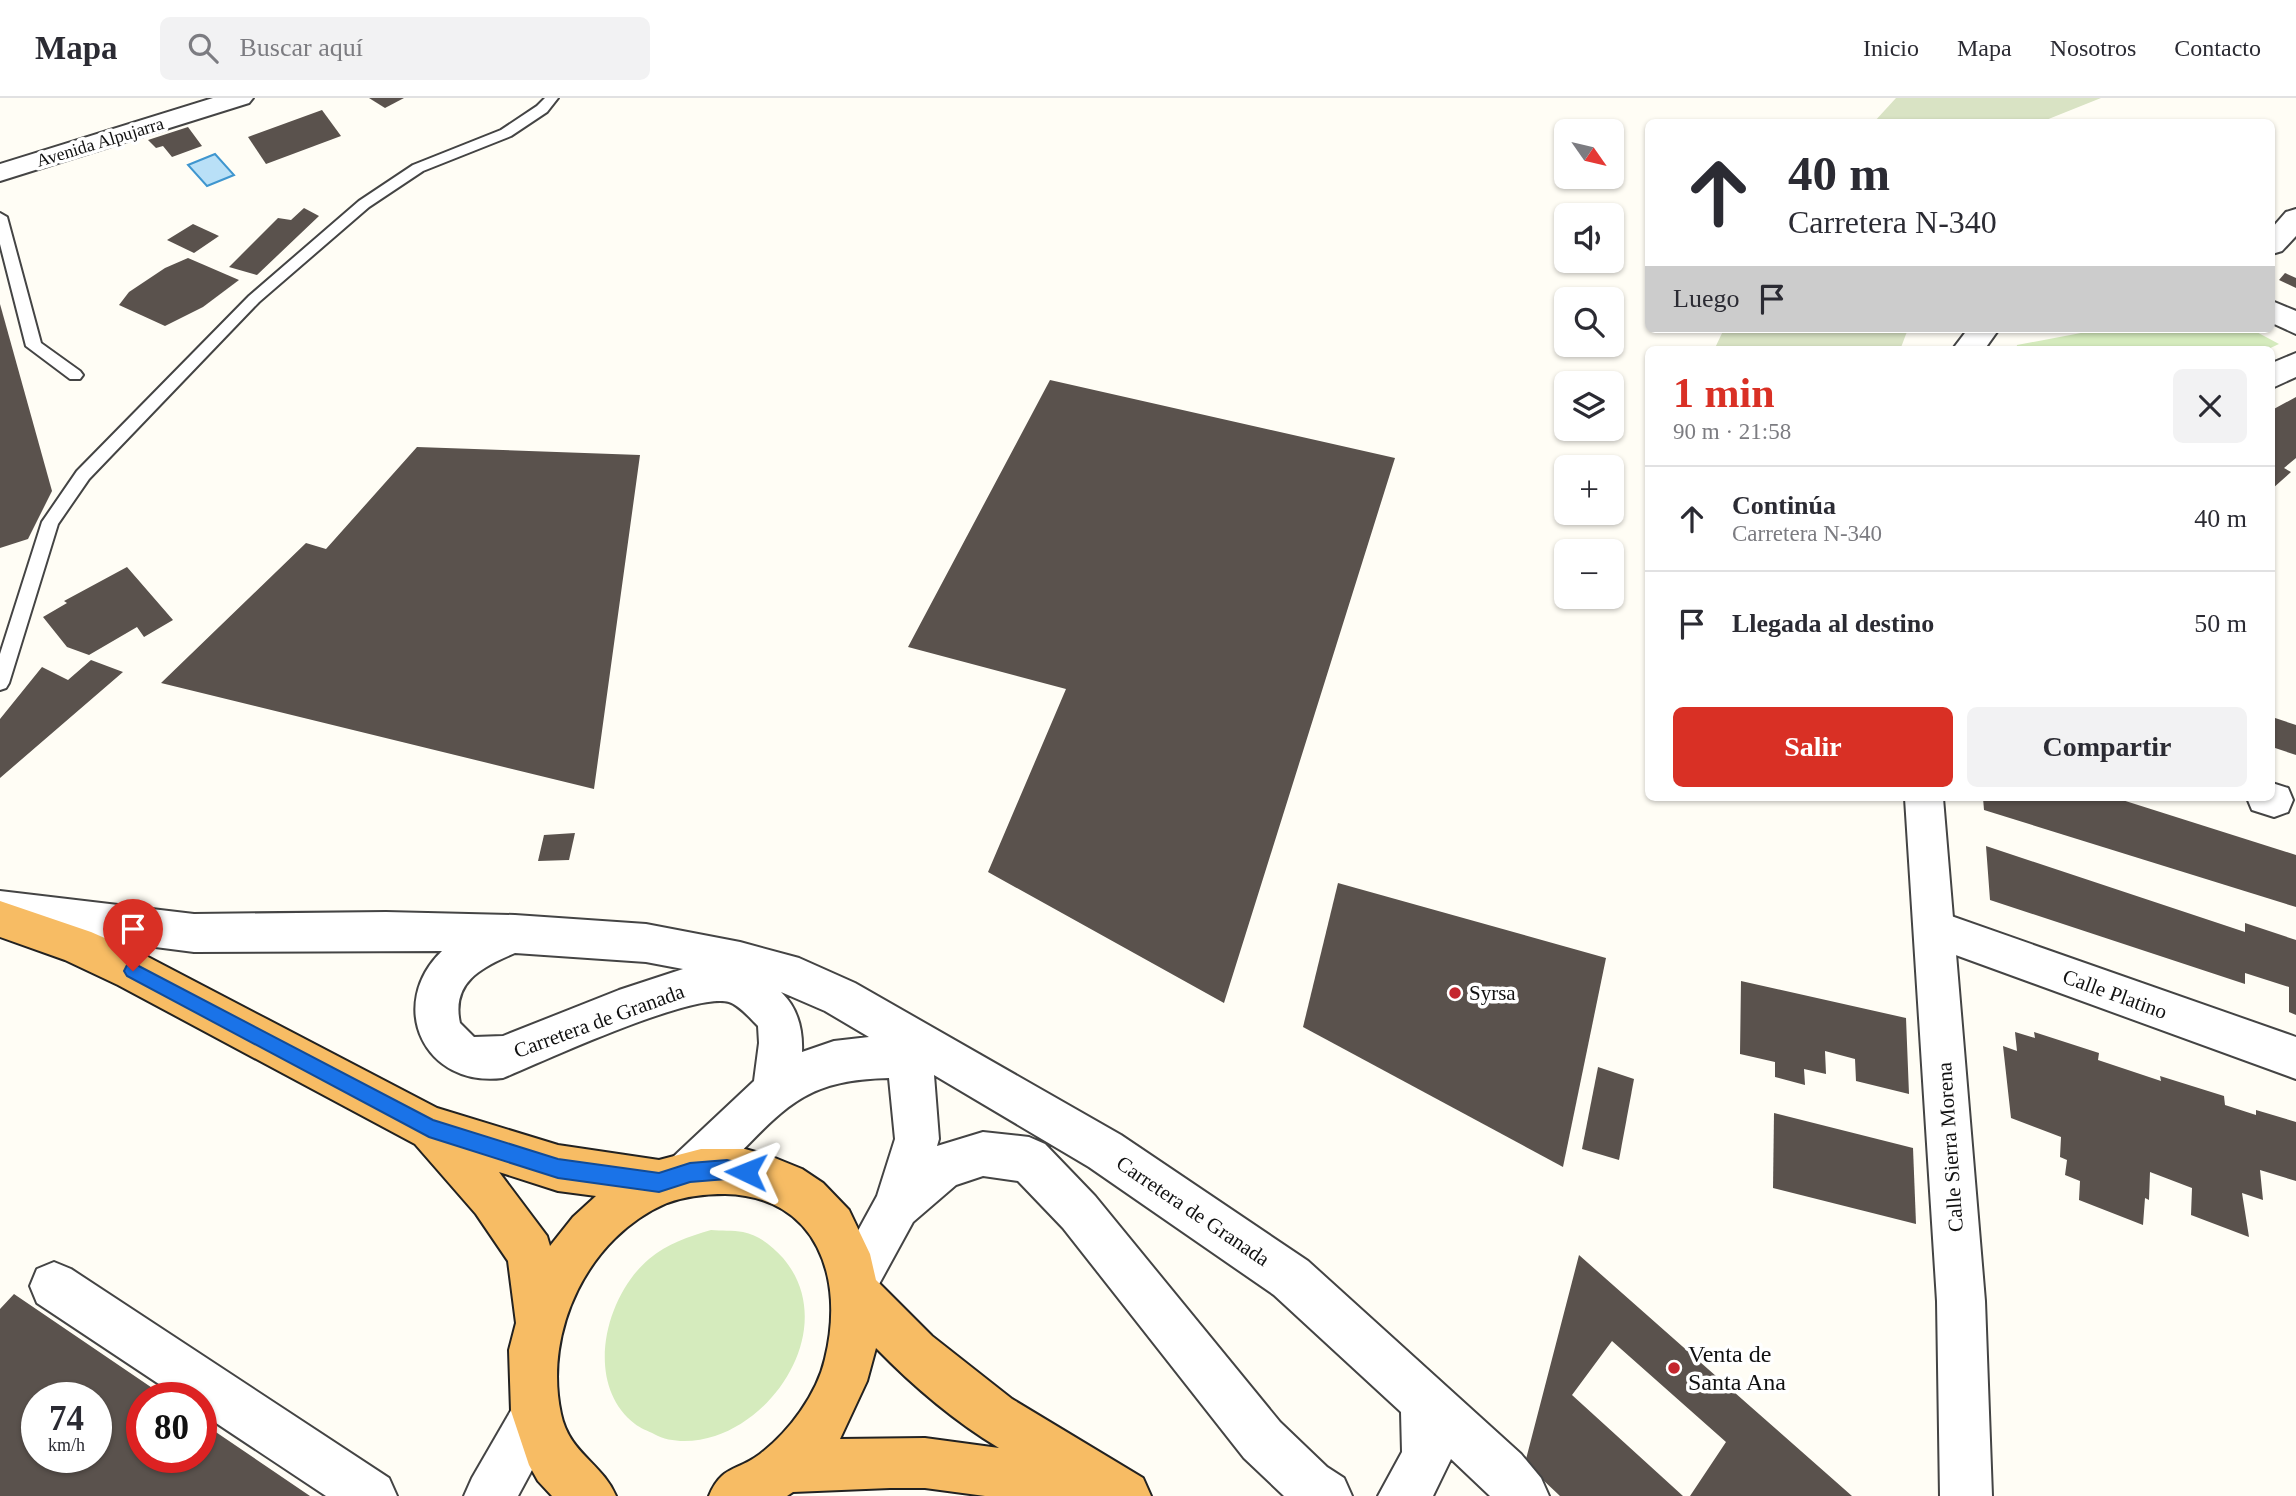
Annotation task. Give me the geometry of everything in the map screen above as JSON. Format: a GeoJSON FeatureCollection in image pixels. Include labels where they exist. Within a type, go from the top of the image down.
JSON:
{"type":"FeatureCollection","features":[{"type":"Feature","properties":{"kind":"highway"},"geometry":{"type":"LineString","coordinates":[[0,919],[76,945],[133,971],[429,1128],[558,1168],[674,1178],[727,1170],[764,1175],[796,1189],[823,1213],[843,1243],[855,1286],[855,1345],[831,1410],[784,1467],[735,1496]]}},
{"type":"Feature","properties":{"kind":"highway"},"geometry":{"type":"LineString","coordinates":[[429,1128],[492,1198],[530,1253],[538,1318]]}},
{"type":"Feature","properties":{"kind":"highway"},"geometry":{"type":"LineString","coordinates":[[590,1496],[556,1462],[535,1418],[530,1369],[538,1318],[557,1275],[585,1236],[620,1205],[674,1178]]}},
{"type":"Feature","properties":{"kind":"highway"},"geometry":{"type":"LineString","coordinates":[[855,1286],[915,1353],[994,1417],[1125,1496]]}},
{"type":"Feature","properties":{"kind":"highway"},"geometry":{"type":"LineString","coordinates":[[784,1467],[884,1461],[976,1466],[1042,1487],[1060,1496]]}},
{"type":"Feature","properties":{"kind":"street","name":"Avenida Alpujarra"},"geometry":{"type":"LineString","coordinates":[[0,173],[240,98]]}},
{"type":"Feature","properties":{"kind":"street"},"geometry":{"type":"LineString","coordinates":[[2275,242],[2296,218]]}},
{"type":"Feature","properties":{"kind":"street"},"geometry":{"type":"LineString","coordinates":[[2275,313],[2296,324]]}},
{"type":"Feature","properties":{"kind":"street"},"geometry":{"type":"LineString","coordinates":[[2275,375],[2296,363]]}},
{"type":"Feature","properties":{"kind":"street","name":"Calle Sierra Morena"},"geometry":{"type":"LineString","coordinates":[[1924,801],[1961,1301],[1966,1496]]}},
{"type":"Feature","properties":{"kind":"street","name":"Carretera de Granada"},"geometry":{"type":"LineString","coordinates":[[0,909],[194,933],[386,931],[515,934],[646,943],[740,961],[799,977],[840,998],[916,1049],[1105,1151],[1291,1278],[1503,1472],[1522,1496]]}},
{"type":"Feature","properties":{"kind":"street","name":"Calle Platino"},"geometry":{"type":"LineString","coordinates":[[1934,929],[2296,1058]]}},
{"type":"Feature","properties":{"kind":"street","name":"Carretera de Granada"},"geometry":{"type":"LineString","coordinates":[[515,934],[478,948],[447,976],[436,1003],[437,1028],[452,1048],[477,1059],[503,1057],[674,990],[707,984],[732,984],[756,998],[776,1016],[781,1049],[773,1094]]}},
{"type":"Feature","properties":{"kind":"street"},"geometry":{"type":"LineString","coordinates":[[855,1286],[897,1206],[917,1139],[916,1049]]}},
{"type":"Feature","properties":{"kind":"street","name":"Carretera de Granada"},"geometry":{"type":"LineString","coordinates":[[674,1178],[795,1077],[830,1062],[916,1049]]}},
{"type":"Feature","properties":{"kind":"street"},"geometry":{"type":"LineString","coordinates":[[897,1206],[943,1166],[983,1154],[1028,1160],[1079,1212],[1262,1440],[1309,1485],[1326,1496]]}},
{"type":"Feature","properties":{"kind":"street"},"geometry":{"type":"LineString","coordinates":[[54,1286],[371,1496]]}},
{"type":"Feature","properties":{"kind":"street"},"geometry":{"type":"LineString","coordinates":[[1404,1496],[1427,1457],[1425,1401]]}},
{"type":"Feature","properties":{"kind":"street"},"geometry":{"type":"LineString","coordinates":[[490,1496],[535,1418]]}},
{"type":"Feature","properties":{"kind":"lane"},"geometry":{"type":"LineString","coordinates":[[0,683],[50,522],[83,475],[254,299],[364,204],[418,168],[506,133],[542,109],[552,98]]}},
{"type":"Feature","properties":{"kind":"lane"},"geometry":{"type":"LineString","coordinates":[[0,217],[34,346],[75,375]]}},
{"type":"Feature","properties":{"kind":"green space"},"geometry":{"type":"Polygon","coordinates":[[[1896,98],[2101,98],[2048,119],[1877,119],[1896,98]]]}},
{"type":"Feature","properties":{"kind":"green space"},"geometry":{"type":"Polygon","coordinates":[[[1722,333],[1906,333],[1902,346],[1716,346],[1722,333]]]}},
{"type":"Feature","properties":{"kind":"green space"},"geometry":{"type":"Polygon","coordinates":[[[2081,333],[2258,333],[2279,344],[2275,346],[2017,345],[2081,333]]]}},
{"type":"Feature","properties":{"kind":"green space"},"geometry":{"type":"Polygon","coordinates":[[[711,1230],[749,1233],[770,1245],[783,1258],[798,1283],[804,1309],[803,1336],[795,1362],[781,1386],[762,1407],[740,1424],[715,1436],[676,1441],[637,1425],[619,1407],[609,1387],[605,1364],[606,1340],[621,1295],[649,1259],[671,1245],[711,1230]]]}},
{"type":"Feature","properties":{"kind":"water"},"geometry":{"type":"Polygon","coordinates":[[[215,154],[234,175],[207,186],[188,165],[215,154]]]}},
{"type":"Feature","properties":{"kind":"building"},"geometry":{"type":"Polygon","coordinates":[[[369,98],[404,98],[385,108],[369,98]]]}},
{"type":"Feature","properties":{"kind":"building"},"geometry":{"type":"Polygon","coordinates":[[[322,110],[341,136],[266,164],[248,137],[322,110]]]}},
{"type":"Feature","properties":{"kind":"building"},"geometry":{"type":"Polygon","coordinates":[[[188,127],[202,146],[172,157],[163,146],[156,148],[148,140],[188,127]]]}},
{"type":"Feature","properties":{"kind":"building"},"geometry":{"type":"Polygon","coordinates":[[[304,208],[319,216],[257,275],[229,267],[278,218],[291,220],[304,208]]]}},
{"type":"Feature","properties":{"kind":"building"},"geometry":{"type":"Polygon","coordinates":[[[193,224],[219,236],[194,253],[167,240],[193,224]]]}},
{"type":"Feature","properties":{"kind":"building"},"geometry":{"type":"Polygon","coordinates":[[[188,258],[239,280],[203,307],[165,326],[119,305],[129,292],[165,268],[188,258]]]}},
{"type":"Feature","properties":{"kind":"building"},"geometry":{"type":"Polygon","coordinates":[[[2285,273],[2296,278],[2296,288],[2279,280],[2285,273]]]}},
{"type":"Feature","properties":{"kind":"building"},"geometry":{"type":"Polygon","coordinates":[[[0,304],[52,491],[28,539],[0,548],[0,304]]]}},
{"type":"Feature","properties":{"kind":"building"},"geometry":{"type":"Polygon","coordinates":[[[1050,380],[1395,458],[1224,1003],[988,872],[1066,689],[908,647],[1050,380]]]}},
{"type":"Feature","properties":{"kind":"building"},"geometry":{"type":"Polygon","coordinates":[[[2296,397],[2296,458],[2284,468],[2291,472],[2275,486],[2275,408],[2296,397]]]}},
{"type":"Feature","properties":{"kind":"building"},"geometry":{"type":"Polygon","coordinates":[[[417,447],[640,455],[594,789],[161,683],[306,543],[326,549],[417,447]]]}},
{"type":"Feature","properties":{"kind":"building"},"geometry":{"type":"Polygon","coordinates":[[[127,567],[173,620],[144,637],[137,627],[89,655],[67,647],[43,617],[67,603],[64,601],[127,567]]]}},
{"type":"Feature","properties":{"kind":"building"},"geometry":{"type":"Polygon","coordinates":[[[91,660],[123,672],[0,778],[0,719],[42,667],[68,680],[91,660]]]}},
{"type":"Feature","properties":{"kind":"building"},"geometry":{"type":"Polygon","coordinates":[[[2275,718],[2296,725],[2296,755],[2275,748],[2275,718]]]}},
{"type":"Feature","properties":{"kind":"building"},"geometry":{"type":"Polygon","coordinates":[[[1983,801],[2125,801],[2296,855],[2296,907],[1984,810],[1983,801]]]}},
{"type":"Feature","properties":{"kind":"building"},"geometry":{"type":"Polygon","coordinates":[[[575,833],[569,860],[538,861],[544,835],[575,833]]]}},
{"type":"Feature","properties":{"kind":"building"},"geometry":{"type":"Polygon","coordinates":[[[1986,846],[2245,932],[2245,923],[2296,940],[2296,1015],[2289,1012],[2289,987],[2245,973],[2245,984],[1990,900],[1986,846]]]}},
{"type":"Feature","properties":{"kind":"building","name":"Syrsa"},"geometry":{"type":"Polygon","coordinates":[[[1338,883],[1606,958],[1563,1167],[1303,1027],[1338,883]]]}},
{"type":"Feature","properties":{"kind":"building"},"geometry":{"type":"Polygon","coordinates":[[[1741,981],[1906,1018],[1909,1094],[1856,1081],[1855,1059],[1825,1051],[1826,1074],[1804,1069],[1805,1085],[1775,1077],[1775,1062],[1740,1054],[1741,981]]]}},
{"type":"Feature","properties":{"kind":"building"},"geometry":{"type":"Polygon","coordinates":[[[2015,1032],[2035,1038],[2034,1032],[2099,1053],[2098,1060],[2161,1081],[2160,1076],[2224,1096],[2225,1105],[2256,1115],[2256,1110],[2296,1122],[2296,1181],[2260,1170],[2263,1200],[2242,1193],[2249,1237],[2191,1215],[2192,1188],[2150,1172],[2149,1200],[2145,1198],[2143,1225],[2079,1200],[2080,1181],[2065,1175],[2067,1160],[2060,1157],[2061,1137],[2011,1118],[2003,1046],[2017,1051],[2015,1032]]]}},
{"type":"Feature","properties":{"kind":"building"},"geometry":{"type":"Polygon","coordinates":[[[1598,1067],[1634,1079],[1619,1160],[1582,1149],[1598,1067]]]}},
{"type":"Feature","properties":{"kind":"building"},"geometry":{"type":"Polygon","coordinates":[[[1774,1113],[1913,1148],[1916,1224],[1773,1188],[1774,1113]]]}},
{"type":"Feature","properties":{"kind":"building","name":"Venta de Santa Ana"},"geometry":{"type":"Polygon","coordinates":[[[1579,1255],[1852,1496],[1690,1496],[1726,1442],[1612,1341],[1572,1395],[1683,1496],[1560,1496],[1525,1463],[1579,1255]]]}},
{"type":"Feature","properties":{"kind":"building"},"geometry":{"type":"Polygon","coordinates":[[[14,1294],[143,1382],[126,1382],[126,1473],[217,1473],[217,1433],[310,1496],[0,1496],[0,1309],[14,1294]]]}},
{"type":"Feature","properties":{"kind":"place","name":"Syrsa"},"geometry":{"type":"Point","coordinates":[1455,993]}},
{"type":"Feature","properties":{"kind":"place","name":"Venta de Santa Ana"},"geometry":{"type":"Point","coordinates":[1674,1368]}},
{"type":"Feature","properties":{"kind":"route"},"geometry":{"type":"LineString","coordinates":[[133,971],[429,1128],[558,1168],[659,1183],[690,1173],[727,1170],[746,1172]]}}]}
